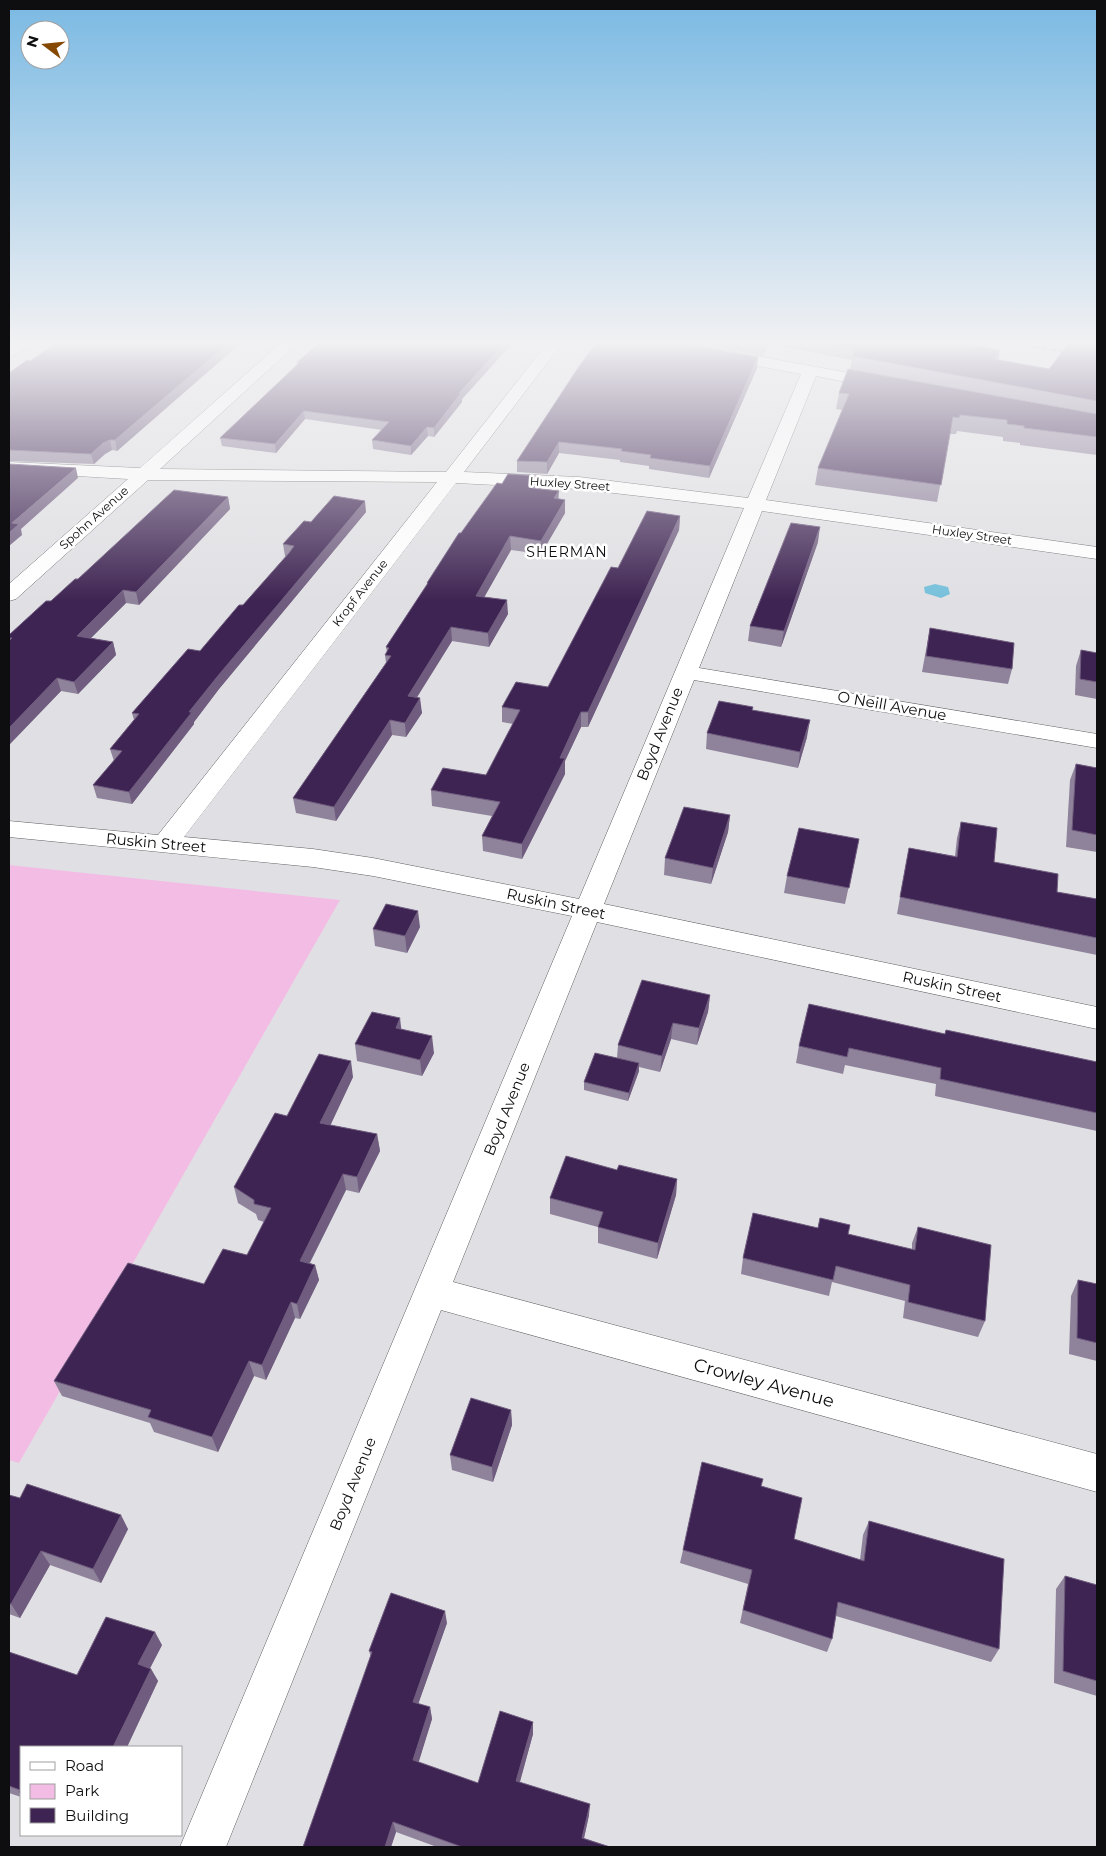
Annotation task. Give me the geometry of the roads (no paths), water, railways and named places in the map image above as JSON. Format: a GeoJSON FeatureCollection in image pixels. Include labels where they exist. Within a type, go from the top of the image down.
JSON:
{"type":"FeatureCollection","features":[{"type":"Feature","properties":{"kind":"street","name":"Spohn Avenue"},"geometry":{"type":"LineString","coordinates":[[9,595],[194,429]]}},
{"type":"Feature","properties":{"kind":"street","name":"Kropf Avenue"},"geometry":{"type":"LineString","coordinates":[[164,844],[489,429]]}},
{"type":"Feature","properties":{"kind":"street","name":"Boyd Avenue"},"geometry":{"type":"LineString","coordinates":[[203,1847],[786,429]]}},
{"type":"Feature","properties":{"kind":"street","name":"Huxley Street"},"geometry":{"type":"LineString","coordinates":[[9,467],[199,476],[451,477],[579,484],[755,504],[1097,553]]}},
{"type":"Feature","properties":{"kind":"street","name":"O Neill Avenue"},"geometry":{"type":"LineString","coordinates":[[686,672],[1097,741]]}},
{"type":"Feature","properties":{"kind":"street","name":"Ruskin Street"},"geometry":{"type":"LineString","coordinates":[[9,829],[313,858],[373,867],[1097,1018]]}},
{"type":"Feature","properties":{"kind":"street","name":"Crowley Avenue"},"geometry":{"type":"LineString","coordinates":[[431,1292],[1097,1473]]}},
{"type":"Feature","properties":{"kind":"water"},"geometry":{"type":"Polygon","coordinates":[[[935,584],[948,587],[950,594],[941,598],[925,593],[924,587],[935,584]]]}},
{"type":"Feature","properties":{"kind":"district","name":"SHERMAN"},"geometry":{"type":"Point","coordinates":[567,552]}}]}
